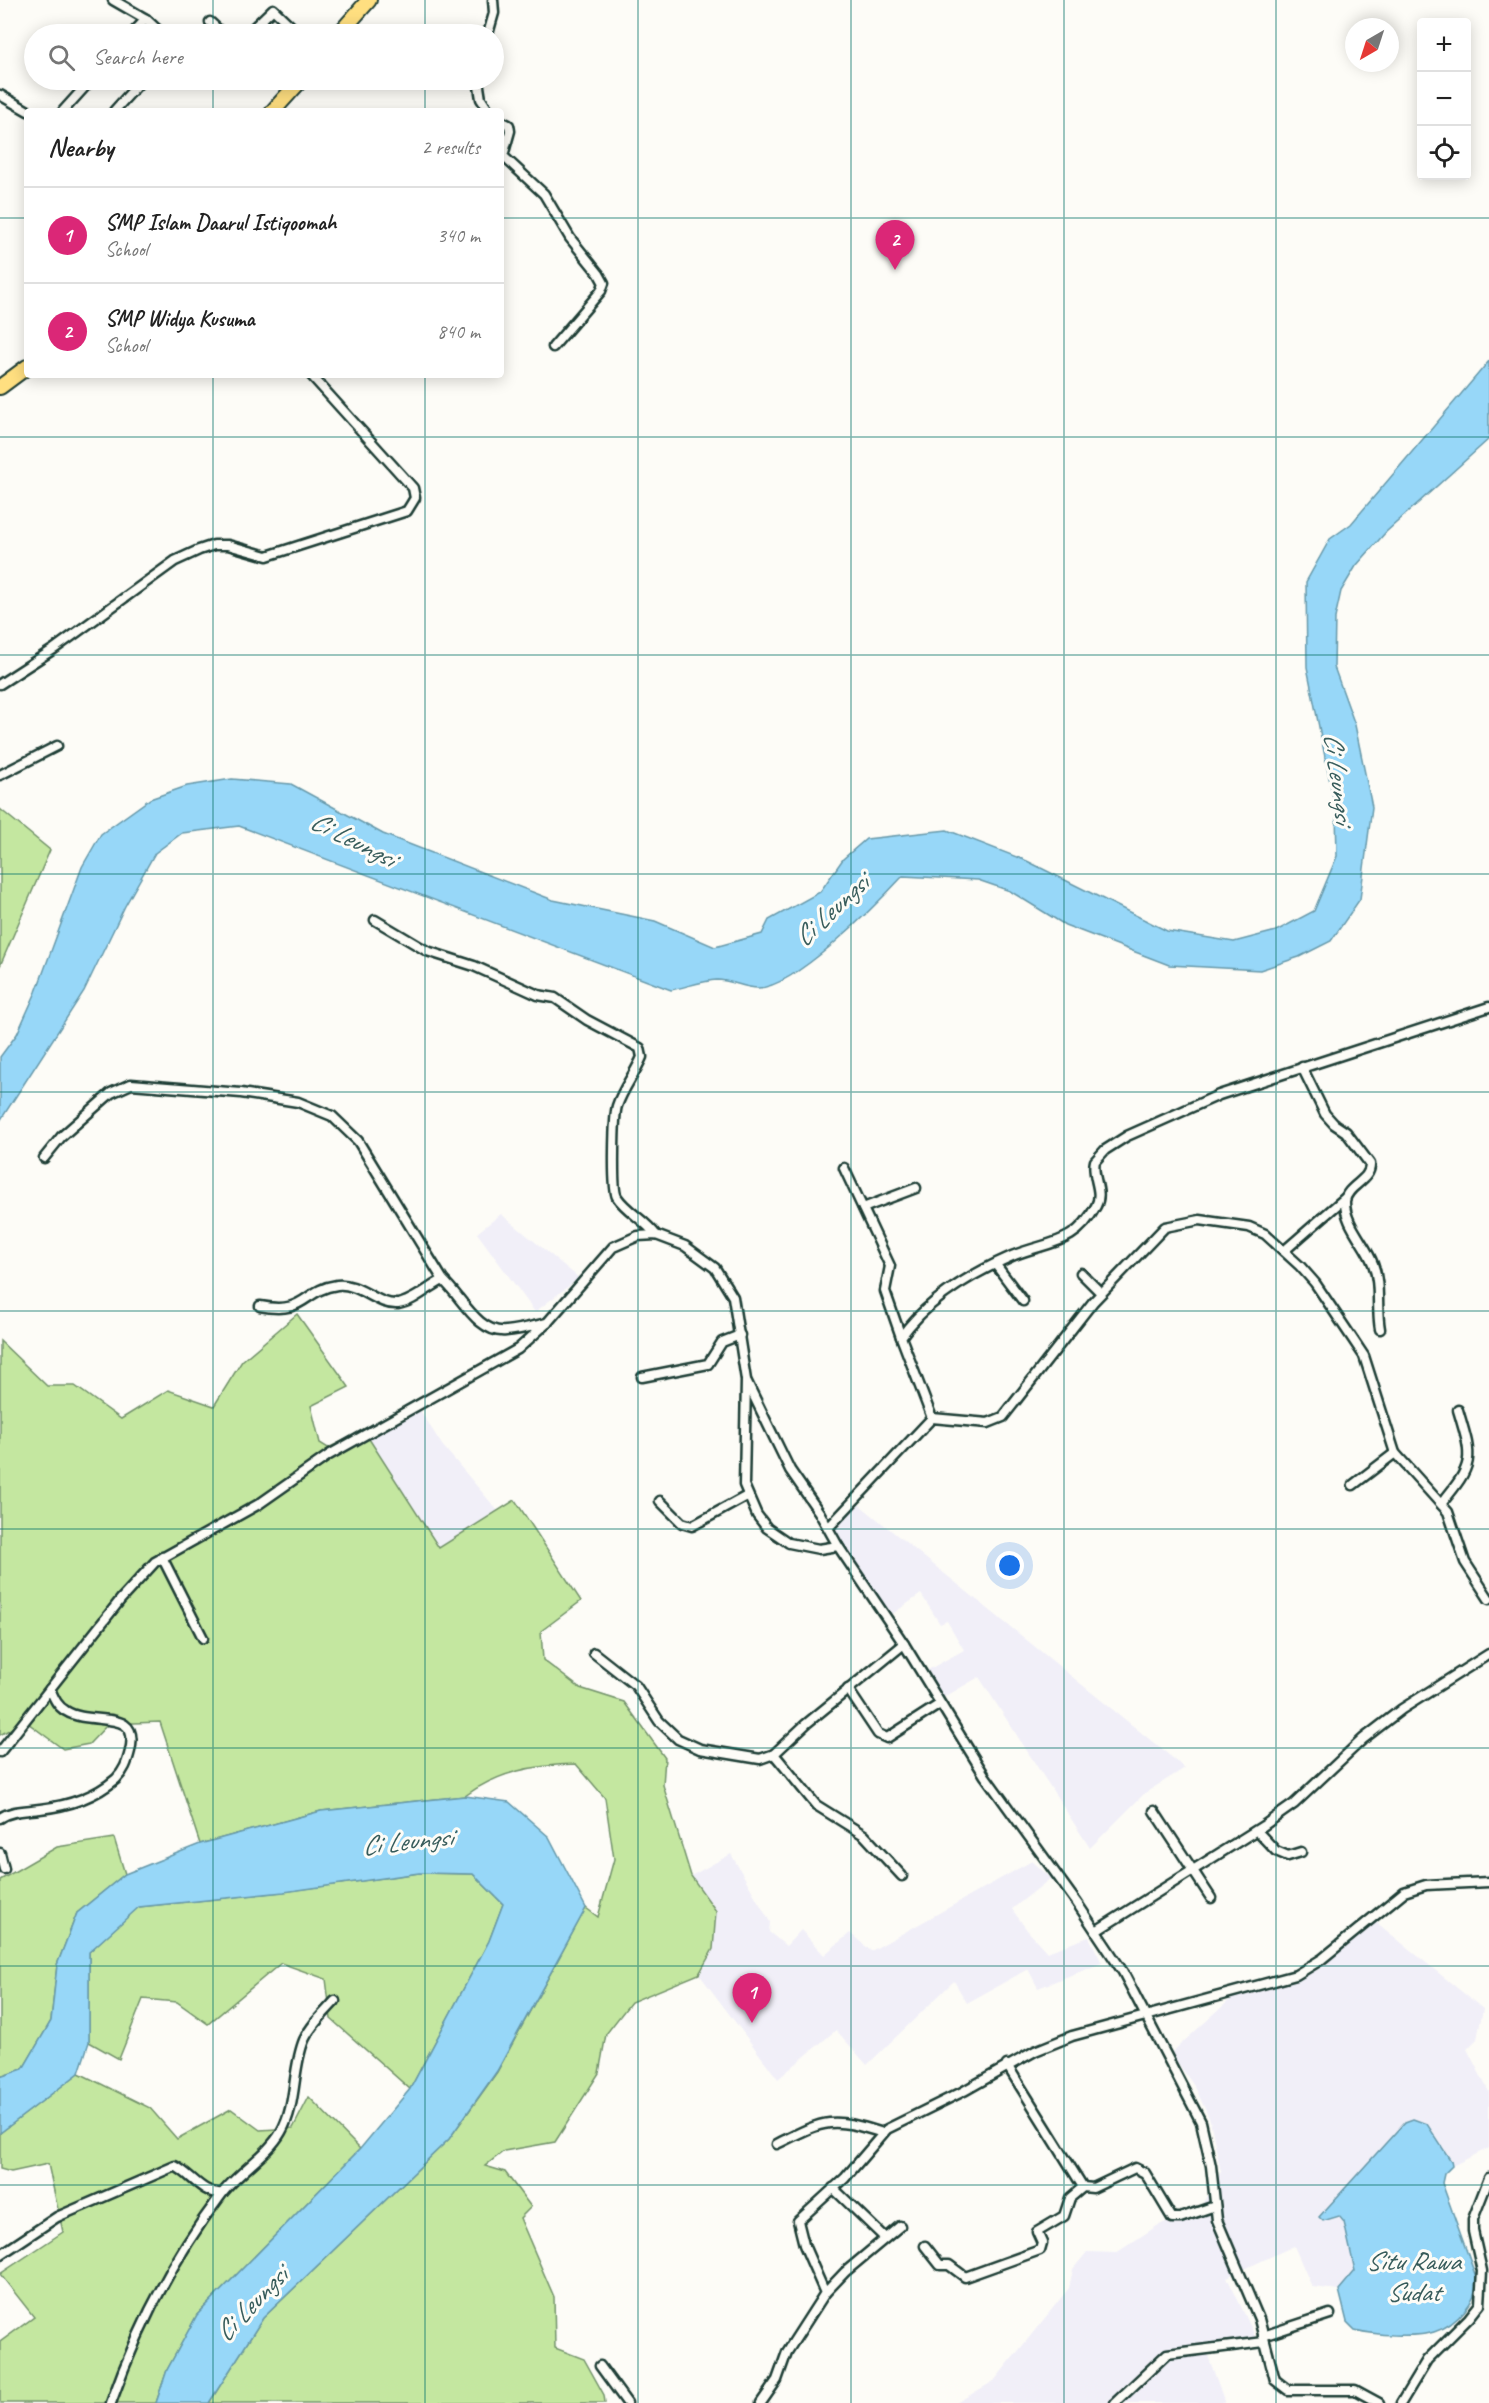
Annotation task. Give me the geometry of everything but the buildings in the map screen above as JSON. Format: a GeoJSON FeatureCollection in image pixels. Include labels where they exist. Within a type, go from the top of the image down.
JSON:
{"type":"FeatureCollection","features":[{"type":"Feature","properties":{"kind":"main road"},"geometry":{"type":"LineString","coordinates":[[348,24],[369,0]]}},
{"type":"Feature","properties":{"kind":"main road"},"geometry":{"type":"LineString","coordinates":[[276,108],[292,90]]}},
{"type":"Feature","properties":{"kind":"main road"},"geometry":{"type":"LineString","coordinates":[[0,387],[24,369]]}},
{"type":"Feature","properties":{"kind":"street"},"geometry":{"type":"LineString","coordinates":[[113,0],[151,24]]}},
{"type":"Feature","properties":{"kind":"street"},"geometry":{"type":"LineString","coordinates":[[491,24],[494,13],[493,0]]}},
{"type":"Feature","properties":{"kind":"street"},"geometry":{"type":"LineString","coordinates":[[257,24],[273,9],[289,24]]}},
{"type":"Feature","properties":{"kind":"street"},"geometry":{"type":"LineString","coordinates":[[141,24],[146,19]]}},
{"type":"Feature","properties":{"kind":"street"},"geometry":{"type":"LineString","coordinates":[[66,108],[83,90]]}},
{"type":"Feature","properties":{"kind":"street"},"geometry":{"type":"LineString","coordinates":[[117,108],[133,90]]}},
{"type":"Feature","properties":{"kind":"street"},"geometry":{"type":"LineString","coordinates":[[480,90],[481,99],[487,108]]}},
{"type":"Feature","properties":{"kind":"street"},"geometry":{"type":"LineString","coordinates":[[0,95],[24,109]]}},
{"type":"Feature","properties":{"kind":"street"},"geometry":{"type":"LineString","coordinates":[[504,123],[510,131],[504,152]]}},
{"type":"Feature","properties":{"kind":"street"},"geometry":{"type":"LineString","coordinates":[[504,157],[544,194],[570,238],[604,283],[601,291],[553,347]]}},
{"type":"Feature","properties":{"kind":"street"},"geometry":{"type":"LineString","coordinates":[[0,684],[54,649],[175,561],[199,550],[214,545],[228,545],[267,556],[407,511],[415,498],[413,488],[314,378]]}},
{"type":"Feature","properties":{"kind":"street"},"geometry":{"type":"LineString","coordinates":[[0,775],[57,746]]}},
{"type":"Feature","properties":{"kind":"street"},"geometry":{"type":"LineString","coordinates":[[375,920],[427,951],[474,966],[538,995],[555,998],[596,1026],[640,1048],[642,1057],[623,1090],[615,1114],[613,1183],[618,1199],[646,1221],[656,1235]]}},
{"type":"Feature","properties":{"kind":"street"},"geometry":{"type":"LineString","coordinates":[[902,1337],[919,1316],[956,1286],[1029,1249],[1065,1240],[1085,1221],[1098,1201],[1095,1161],[1117,1141],[1219,1095],[1489,1007]]}},
{"type":"Feature","properties":{"kind":"street"},"geometry":{"type":"LineString","coordinates":[[1284,1251],[1345,1198],[1351,1189],[1368,1174],[1370,1164],[1346,1132],[1330,1120],[1302,1067]]}},
{"type":"Feature","properties":{"kind":"street"},"geometry":{"type":"LineString","coordinates":[[44,1158],[61,1137],[111,1093],[131,1084],[241,1093],[298,1102],[332,1116],[354,1136],[443,1280],[479,1320],[492,1329],[505,1332],[547,1323]]}},
{"type":"Feature","properties":{"kind":"street"},"geometry":{"type":"LineString","coordinates":[[844,1168],[890,1266],[885,1290],[932,1418]]}},
{"type":"Feature","properties":{"kind":"street"},"geometry":{"type":"LineString","coordinates":[[863,1208],[916,1188]]}},
{"type":"Feature","properties":{"kind":"street"},"geometry":{"type":"LineString","coordinates":[[1345,1198],[1348,1218],[1374,1264],[1380,1329]]}},
{"type":"Feature","properties":{"kind":"street"},"geometry":{"type":"LineString","coordinates":[[932,1418],[988,1424],[998,1421],[1101,1293],[1157,1233],[1173,1223],[1200,1220],[1234,1223],[1265,1234],[1315,1283],[1364,1356],[1395,1453],[1403,1466],[1441,1504],[1456,1531],[1465,1562],[1489,1599]]}},
{"type":"Feature","properties":{"kind":"street"},"geometry":{"type":"LineString","coordinates":[[0,1752],[146,1569],[162,1557],[237,1518],[329,1455],[518,1348],[547,1323],[613,1247],[630,1238],[656,1235],[685,1246],[715,1268],[733,1297],[740,1335],[746,1380],[744,1485],[747,1496],[757,1515],[778,1537],[789,1543],[819,1549],[838,1546]]}},
{"type":"Feature","properties":{"kind":"street"},"geometry":{"type":"LineString","coordinates":[[996,1265],[1023,1301]]}},
{"type":"Feature","properties":{"kind":"street"},"geometry":{"type":"LineString","coordinates":[[1081,1273],[1101,1293]]}},
{"type":"Feature","properties":{"kind":"street"},"geometry":{"type":"LineString","coordinates":[[260,1306],[288,1309],[323,1290],[341,1284],[383,1301],[398,1304],[443,1280]]}},
{"type":"Feature","properties":{"kind":"street"},"geometry":{"type":"LineString","coordinates":[[642,1377],[708,1364],[722,1342],[740,1335]]}},
{"type":"Feature","properties":{"kind":"street"},"geometry":{"type":"LineString","coordinates":[[746,1380],[790,1470],[829,1527],[838,1546],[904,1644],[985,1776],[1123,1972],[1144,2017],[1201,2122],[1211,2166],[1220,2231],[1256,2313],[1271,2372],[1281,2386],[1288,2390],[1355,2390],[1379,2403]]}},
{"type":"Feature","properties":{"kind":"street"},"geometry":{"type":"LineString","coordinates":[[1441,1504],[1462,1477],[1469,1459],[1470,1449],[1458,1410]]}},
{"type":"Feature","properties":{"kind":"street"},"geometry":{"type":"LineString","coordinates":[[829,1527],[932,1418]]}},
{"type":"Feature","properties":{"kind":"street"},"geometry":{"type":"LineString","coordinates":[[1353,1485],[1395,1453]]}},
{"type":"Feature","properties":{"kind":"street"},"geometry":{"type":"LineString","coordinates":[[660,1501],[682,1523],[692,1526],[747,1496]]}},
{"type":"Feature","properties":{"kind":"street"},"geometry":{"type":"LineString","coordinates":[[162,1557],[203,1638]]}},
{"type":"Feature","properties":{"kind":"street"},"geometry":{"type":"LineString","coordinates":[[594,1653],[636,1686],[670,1733],[686,1743],[732,1756],[760,1759],[774,1754],[848,1689],[904,1644]]}},
{"type":"Feature","properties":{"kind":"street"},"geometry":{"type":"LineString","coordinates":[[1096,1931],[1257,1831],[1294,1804],[1342,1755],[1370,1733],[1489,1653]]}},
{"type":"Feature","properties":{"kind":"street"},"geometry":{"type":"LineString","coordinates":[[0,1818],[19,1811],[63,1805],[90,1796],[110,1784],[122,1773],[127,1764],[134,1736],[131,1728],[122,1723],[69,1713],[59,1706],[50,1689]]}},
{"type":"Feature","properties":{"kind":"street"},"geometry":{"type":"LineString","coordinates":[[848,1689],[878,1734],[887,1738],[940,1704]]}},
{"type":"Feature","properties":{"kind":"street"},"geometry":{"type":"LineString","coordinates":[[774,1754],[816,1805],[864,1835],[902,1876]]}},
{"type":"Feature","properties":{"kind":"street"},"geometry":{"type":"LineString","coordinates":[[1154,1811],[1185,1855],[1192,1872],[1211,1898]]}},
{"type":"Feature","properties":{"kind":"street"},"geometry":{"type":"LineString","coordinates":[[1257,1831],[1276,1851],[1288,1856],[1300,1852]]}},
{"type":"Feature","properties":{"kind":"street"},"geometry":{"type":"LineString","coordinates":[[0,1853],[4,1869]]}},
{"type":"Feature","properties":{"kind":"street"},"geometry":{"type":"LineString","coordinates":[[825,2293],[801,2236],[798,2221],[833,2188],[883,2133],[1054,2042],[1296,1975],[1322,1959],[1397,1897],[1411,1889],[1426,1885],[1489,1882]]}},
{"type":"Feature","properties":{"kind":"street"},"geometry":{"type":"LineString","coordinates":[[111,2403],[150,2309],[222,2193],[281,2133],[289,2112],[304,2042],[316,2022],[335,2001]]}},
{"type":"Feature","properties":{"kind":"street"},"geometry":{"type":"LineString","coordinates":[[1007,2066],[1083,2187]]}},
{"type":"Feature","properties":{"kind":"street"},"geometry":{"type":"LineString","coordinates":[[777,2144],[823,2122],[836,2121],[883,2133]]}},
{"type":"Feature","properties":{"kind":"street"},"geometry":{"type":"LineString","coordinates":[[0,2255],[57,2217],[175,2166],[213,2194],[222,2193]]}},
{"type":"Feature","properties":{"kind":"street"},"geometry":{"type":"LineString","coordinates":[[925,2246],[940,2265],[949,2265],[965,2277],[1016,2261],[1040,2250],[1042,2243],[1037,2232],[1064,2216],[1070,2198],[1083,2187],[1093,2187],[1135,2168],[1145,2173],[1172,2217],[1180,2218],[1215,2206]]}},
{"type":"Feature","properties":{"kind":"street"},"geometry":{"type":"LineString","coordinates":[[1401,2403],[1427,2360],[1480,2304],[1482,2271],[1473,2231],[1473,2219],[1489,2178]]}},
{"type":"Feature","properties":{"kind":"street"},"geometry":{"type":"LineString","coordinates":[[833,2188],[885,2238]]}},
{"type":"Feature","properties":{"kind":"street"},"geometry":{"type":"LineString","coordinates":[[761,2403],[777,2380],[787,2352],[825,2293],[845,2272],[900,2226]]}},
{"type":"Feature","properties":{"kind":"street"},"geometry":{"type":"LineString","coordinates":[[1115,2403],[1167,2354],[1263,2339],[1330,2314]]}},
{"type":"Feature","properties":{"kind":"street"},"geometry":{"type":"LineString","coordinates":[[600,2366],[627,2403]]}},
{"type":"Feature","properties":{"kind":"shaded area"},"geometry":{"type":"Polygon","coordinates":[[[501,1214],[579,1278],[535,1312],[477,1233],[501,1214]]]}},
{"type":"Feature","properties":{"kind":"shaded area"},"geometry":{"type":"Polygon","coordinates":[[[418,1407],[442,1445],[498,1511],[439,1548],[364,1431],[418,1407]]]}},
{"type":"Feature","properties":{"kind":"shaded area"},"geometry":{"type":"Polygon","coordinates":[[[856,1502],[1185,1768],[1145,1793],[1090,1848],[979,1677],[941,1699],[926,1671],[964,1650],[947,1621],[940,1624],[921,1594],[891,1615],[837,1541],[836,1523],[856,1502]]]}},
{"type":"Feature","properties":{"kind":"shaded area"},"geometry":{"type":"Polygon","coordinates":[[[731,1854],[770,1922],[769,1932],[786,1946],[801,1930],[824,1955],[850,1933],[871,1951],[1032,1861],[1051,1878],[1012,1909],[1047,1952],[1089,1937],[1102,1963],[1038,1988],[1028,1969],[967,2003],[954,1981],[867,2065],[836,2030],[778,2079],[699,1974],[713,1949],[691,1876],[731,1854]]]}},
{"type":"Feature","properties":{"kind":"shaded area"},"geometry":{"type":"Polygon","coordinates":[[[1371,1918],[1483,2009],[1477,2039],[1467,2049],[1489,2092],[1489,2148],[1452,2166],[1427,2124],[1413,2119],[1336,2216],[1342,2218],[1344,2222],[1355,2271],[1339,2290],[1312,2287],[1294,2246],[1227,2277],[1256,2338],[1231,2345],[1204,2344],[1225,2403],[956,2403],[994,2381],[1069,2288],[1073,2269],[1087,2252],[1116,2253],[1157,2226],[1201,2206],[1221,2172],[1210,2120],[1196,2089],[1171,2053],[1233,1997],[1294,1982],[1371,1918]]]}},
{"type":"Feature","properties":{"kind":"green space"},"geometry":{"type":"Polygon","coordinates":[[[0,809],[50,850],[0,966],[0,809]]]}},
{"type":"Feature","properties":{"kind":"green space"},"geometry":{"type":"Polygon","coordinates":[[[297,1314],[349,1387],[311,1406],[320,1443],[328,1448],[364,1431],[439,1548],[515,1500],[581,1601],[541,1631],[543,1660],[580,1688],[624,1702],[665,1758],[663,1785],[691,1876],[716,1911],[713,1949],[699,1974],[631,2002],[606,2034],[599,2073],[555,2142],[504,2151],[485,2166],[505,2172],[531,2207],[520,2218],[554,2297],[555,2348],[584,2359],[604,2395],[605,2403],[209,2403],[263,2318],[449,2139],[497,2072],[586,1908],[598,1917],[614,1859],[605,1798],[576,1764],[532,1768],[504,1775],[465,1796],[321,1811],[200,1844],[160,1722],[108,1724],[89,1744],[63,1749],[25,1721],[0,1735],[0,1341],[47,1386],[75,1386],[121,1419],[168,1390],[214,1406],[242,1361],[297,1314]]]}},
{"type":"Feature","properties":{"kind":"green space"},"geometry":{"type":"Polygon","coordinates":[[[114,1838],[125,1874],[77,1913],[57,1965],[51,2021],[23,2069],[0,2077],[0,1880],[57,1847],[114,1838]]]}},
{"type":"Feature","properties":{"kind":"green space"},"geometry":{"type":"Polygon","coordinates":[[[419,1873],[473,1874],[503,1904],[489,1941],[410,2089],[331,2019],[326,1979],[281,1963],[208,2024],[177,2002],[143,1999],[119,2059],[89,2042],[89,1952],[138,1907],[281,1892],[419,1873]]]}},
{"type":"Feature","properties":{"kind":"green space"},"geometry":{"type":"Polygon","coordinates":[[[79,2073],[150,2108],[177,2139],[231,2109],[260,2130],[293,2128],[309,2097],[360,2149],[197,2315],[167,2370],[156,2403],[0,2403],[0,2342],[34,2317],[0,2274],[63,2232],[48,2164],[11,2172],[0,2169],[0,2133],[79,2073]]]}},
{"type":"Feature","properties":{"kind":"water","name":"Ci Leungsi"},"geometry":{"type":"Polygon","coordinates":[[[1489,361],[1489,439],[1386,532],[1356,566],[1341,591],[1335,618],[1334,667],[1355,725],[1372,807],[1360,899],[1331,941],[1299,957],[1260,970],[1169,965],[1065,925],[1010,891],[978,880],[903,876],[835,942],[793,974],[774,984],[753,988],[717,980],[671,990],[239,826],[182,833],[155,853],[125,906],[84,991],[0,1121],[0,1057],[17,1034],[36,992],[82,867],[101,834],[150,799],[187,786],[232,779],[291,784],[383,834],[553,900],[655,921],[715,947],[762,934],[769,920],[820,892],[843,859],[866,839],[947,830],[1027,861],[1167,931],[1234,942],[1276,931],[1314,911],[1337,856],[1336,812],[1307,667],[1306,582],[1330,539],[1351,524],[1489,361]]]}},
{"type":"Feature","properties":{"kind":"water","name":"Ci Leungsi"},"geometry":{"type":"Polygon","coordinates":[[[465,1796],[509,1802],[549,1837],[586,1908],[497,2071],[449,2139],[263,2318],[209,2403],[156,2403],[167,2370],[197,2315],[360,2149],[410,2089],[489,1941],[503,1904],[473,1874],[419,1873],[284,1892],[139,1907],[89,1952],[89,2042],[79,2073],[0,2133],[0,2077],[23,2069],[51,2021],[57,1965],[77,1913],[125,1874],[200,1844],[321,1811],[465,1796]]]}},
{"type":"Feature","properties":{"kind":"water","name":"Situ Rawa Sudat"},"geometry":{"type":"Polygon","coordinates":[[[1413,2119],[1427,2124],[1451,2161],[1452,2166],[1444,2174],[1442,2183],[1476,2277],[1474,2294],[1458,2318],[1443,2329],[1434,2332],[1394,2335],[1355,2330],[1347,2322],[1339,2290],[1355,2271],[1344,2222],[1339,2216],[1323,2221],[1319,2217],[1405,2122],[1413,2119]]]}},
{"type":"Feature","properties":{"kind":"place","name":"SMP Widya Kusuma"},"geometry":{"type":"Point","coordinates":[895,270]}},
{"type":"Feature","properties":{"kind":"place","name":"SMP Islam Daarul Istiqoomah"},"geometry":{"type":"Point","coordinates":[752,2023]}}]}
